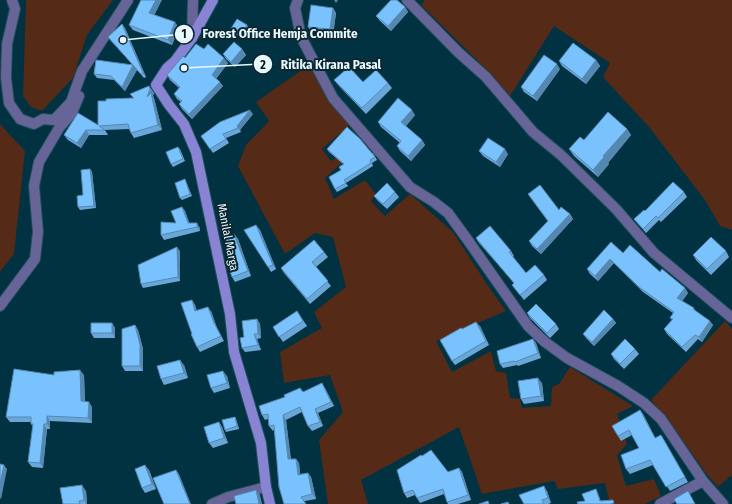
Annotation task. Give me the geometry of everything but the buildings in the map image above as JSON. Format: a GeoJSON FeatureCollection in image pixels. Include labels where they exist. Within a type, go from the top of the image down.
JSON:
{"type":"FeatureCollection","features":[{"type":"Feature","properties":{"kind":"street"},"geometry":{"type":"LineString","coordinates":[[12,0],[15,9],[7,44],[6,78],[10,103],[20,119],[34,124],[43,119],[54,120],[71,102],[82,71],[128,0]]}},
{"type":"Feature","properties":{"kind":"street"},"geometry":{"type":"LineString","coordinates":[[192,38],[193,0]]}},
{"type":"Feature","properties":{"kind":"street","name":"Manilal Marga"},"geometry":{"type":"LineString","coordinates":[[213,0],[192,38],[156,85],[184,124],[196,152],[230,314],[234,352],[261,443],[266,487],[270,504]]}},
{"type":"Feature","properties":{"kind":"street"},"geometry":{"type":"LineString","coordinates":[[298,0],[295,8],[300,36],[333,98],[410,187],[448,213],[528,326],[545,342],[566,358],[618,386],[644,403],[661,419],[703,481],[723,504]]}},
{"type":"Feature","properties":{"kind":"street"},"geometry":{"type":"LineString","coordinates":[[407,0],[458,52],[486,77],[534,132],[561,155],[616,209],[654,253],[732,318]]}},
{"type":"Feature","properties":{"kind":"street"},"geometry":{"type":"LineString","coordinates":[[0,306],[35,259],[38,232],[34,186],[39,162],[59,128],[72,113],[78,98],[82,71]]}},
{"type":"Feature","properties":{"kind":"street"},"geometry":{"type":"LineString","coordinates":[[660,504],[703,481]]}},
{"type":"Feature","properties":{"kind":"street"},"geometry":{"type":"LineString","coordinates":[[212,504],[228,497],[266,487]]}},
{"type":"Feature","properties":{"kind":"shaded area"},"geometry":{"type":"Polygon","coordinates":[[[26,0],[113,0],[87,35],[73,78],[42,111],[31,107],[23,96],[26,0]]]}},
{"type":"Feature","properties":{"kind":"shaded area"},"geometry":{"type":"Polygon","coordinates":[[[425,0],[732,0],[732,230],[720,226],[705,200],[649,127],[603,77],[610,63],[554,26],[510,96],[478,61],[421,5],[425,0]]]}},
{"type":"Feature","properties":{"kind":"shaded area"},"geometry":{"type":"Polygon","coordinates":[[[309,65],[350,125],[322,149],[331,161],[339,156],[343,162],[325,178],[334,199],[365,180],[376,194],[371,201],[385,216],[410,194],[453,232],[506,311],[436,341],[452,372],[491,351],[496,371],[506,373],[510,398],[520,399],[522,408],[551,406],[552,387],[559,384],[570,367],[633,406],[617,414],[627,444],[617,455],[626,486],[654,479],[661,496],[645,504],[610,504],[605,483],[558,489],[554,481],[482,494],[459,427],[361,480],[368,504],[328,504],[319,440],[343,412],[330,375],[284,383],[280,352],[322,328],[314,312],[346,287],[333,237],[315,233],[285,254],[238,166],[246,145],[269,121],[256,102],[309,65]]]}},
{"type":"Feature","properties":{"kind":"shaded area"},"geometry":{"type":"Polygon","coordinates":[[[0,124],[25,151],[14,254],[0,272],[0,124]]]}},
{"type":"Feature","properties":{"kind":"shaded area"},"geometry":{"type":"Polygon","coordinates":[[[725,321],[732,329],[732,475],[718,487],[651,400],[725,321]]]}},
{"type":"Feature","properties":{"kind":"place","name":"Forest Office Hemja Commite"},"geometry":{"type":"Point","coordinates":[123,40]}},
{"type":"Feature","properties":{"kind":"place","name":"Ritika Kirana Pasal"},"geometry":{"type":"Point","coordinates":[184,68]}}]}
